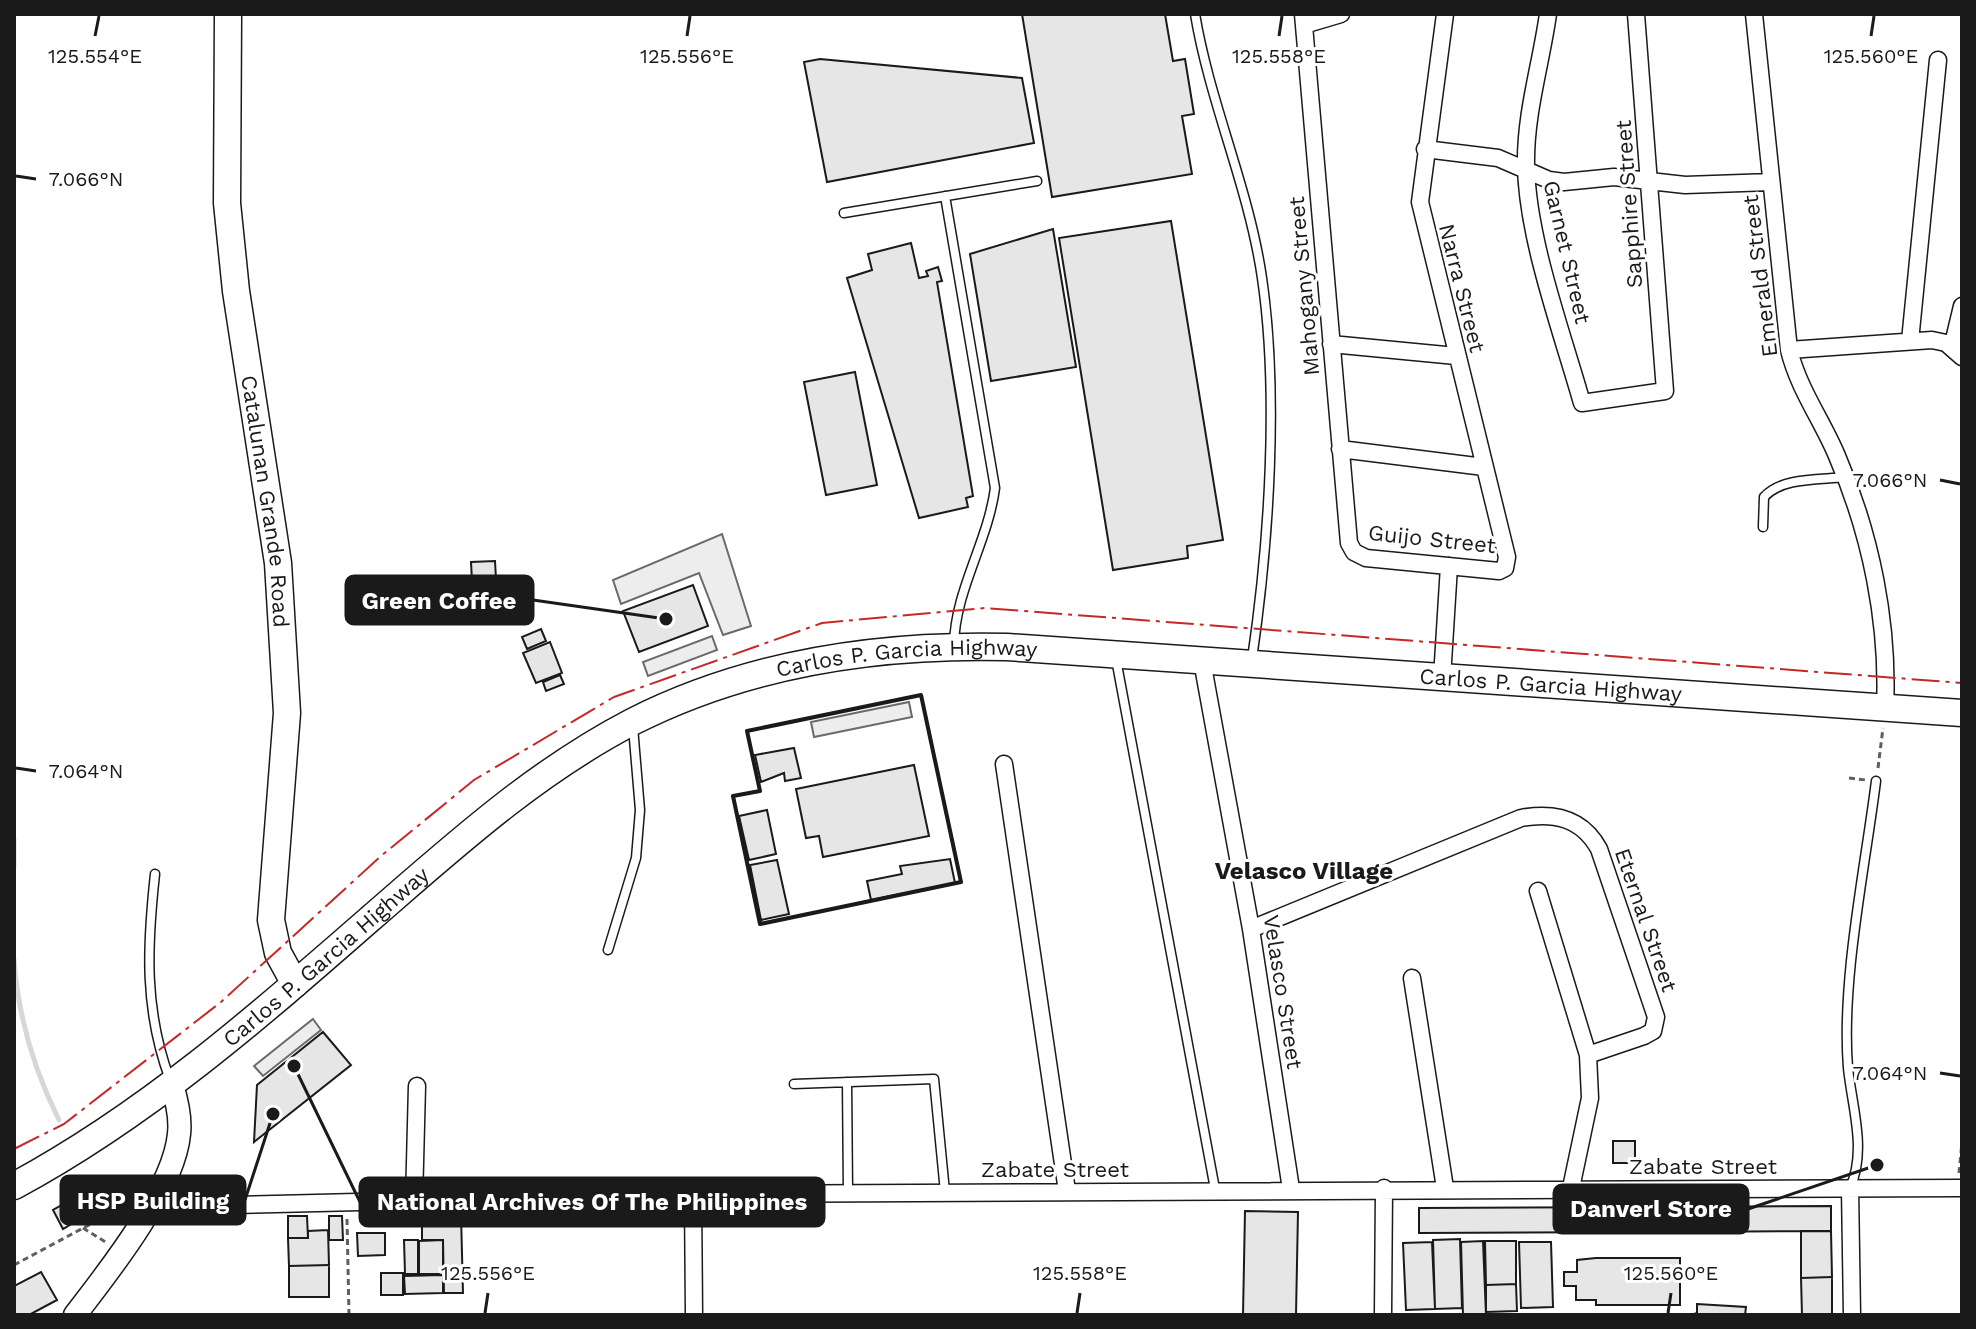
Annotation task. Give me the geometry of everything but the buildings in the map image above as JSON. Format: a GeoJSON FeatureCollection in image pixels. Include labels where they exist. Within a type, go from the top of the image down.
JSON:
{"type":"FeatureCollection","features":[{"type":"Feature","properties":{"kind":"main road","name":"Catalunan Grande Road"},"geometry":{"type":"LineString","coordinates":[[228,14],[227,203],[236,291],[278,563],[287,713],[271,920],[278,953],[295,984]]}},
{"type":"Feature","properties":{"kind":"main road","name":"Carlos P. Garcia Highway"},"geometry":{"type":"LineString","coordinates":[[14,1186],[86,1144],[172,1085],[507,802],[582,751],[633,722],[735,681],[790,665],[889,650],[954,646],[1115,654],[1962,713]]}},
{"type":"Feature","properties":{"kind":"main road"},"geometry":{"type":"LineString","coordinates":[[75,1315],[149,1207],[168,1170],[179,1136],[179,1111],[172,1085]]}},
{"type":"Feature","properties":{"kind":"street"},"geometry":{"type":"LineString","coordinates":[[1303,20],[1341,14]]}},
{"type":"Feature","properties":{"kind":"street","name":"Narra Street"},"geometry":{"type":"LineString","coordinates":[[1445,14],[1419,186],[1421,210],[1507,557],[1505,568]]}},
{"type":"Feature","properties":{"kind":"street","name":"Garnet Street"},"geometry":{"type":"LineString","coordinates":[[1548,14],[1527,130],[1526,169],[1529,198],[1549,285],[1582,403],[1665,391]]}},
{"type":"Feature","properties":{"kind":"street","name":"Sapphire Street"},"geometry":{"type":"LineString","coordinates":[[1636,14],[1665,391]]}},
{"type":"Feature","properties":{"kind":"street","name":"Emerald Street"},"geometry":{"type":"LineString","coordinates":[[1754,14],[1789,350],[1801,388],[1845,477],[1881,611],[1887,669],[1885,709]]}},
{"type":"Feature","properties":{"kind":"street","name":"Mahogany Street"},"geometry":{"type":"LineString","coordinates":[[1303,20],[1347,536],[1354,552]]}},
{"type":"Feature","properties":{"kind":"street"},"geometry":{"type":"LineString","coordinates":[[1910,341],[1938,60]]}},
{"type":"Feature","properties":{"kind":"street"},"geometry":{"type":"LineString","coordinates":[[1425,149],[1498,158],[1549,180],[1614,177],[1685,185],[1771,182]]}},
{"type":"Feature","properties":{"kind":"street"},"geometry":{"type":"LineString","coordinates":[[1789,350],[1932,340],[1957,352],[1962,306]]}},
{"type":"Feature","properties":{"kind":"street"},"geometry":{"type":"LineString","coordinates":[[1331,344],[1456,356]]}},
{"type":"Feature","properties":{"kind":"street"},"geometry":{"type":"LineString","coordinates":[[1340,449],[1484,467]]}},
{"type":"Feature","properties":{"kind":"street","name":"Guijo Street"},"geometry":{"type":"LineString","coordinates":[[1354,552],[1373,559],[1495,571],[1505,568]]}},
{"type":"Feature","properties":{"kind":"street"},"geometry":{"type":"LineString","coordinates":[[1442,678],[1449,566]]}},
{"type":"Feature","properties":{"kind":"street","name":"Velasco Street"},"geometry":{"type":"LineString","coordinates":[[1202,661],[1251,929],[1291,1189]]}},
{"type":"Feature","properties":{"kind":"street"},"geometry":{"type":"LineString","coordinates":[[1004,764],[1067,1191]]}},
{"type":"Feature","properties":{"kind":"street","name":"Eternal Street"},"geometry":{"type":"LineString","coordinates":[[1251,929],[1521,818],[1553,815],[1567,819],[1581,826],[1599,849],[1656,1017],[1656,1025],[1644,1036],[1588,1055]]}},
{"type":"Feature","properties":{"kind":"street"},"geometry":{"type":"LineString","coordinates":[[1538,891],[1588,1055],[1590,1098],[1571,1188]]}},
{"type":"Feature","properties":{"kind":"street"},"geometry":{"type":"LineString","coordinates":[[1412,978],[1445,1188]]}},
{"type":"Feature","properties":{"kind":"street"},"geometry":{"type":"LineString","coordinates":[[414,1201],[417,1086]]}},
{"type":"Feature","properties":{"kind":"street"},"geometry":{"type":"LineString","coordinates":[[1383,1315],[1384,1188]]}},
{"type":"Feature","properties":{"kind":"street"},"geometry":{"type":"LineString","coordinates":[[1850,1188],[1852,1315]]}},
{"type":"Feature","properties":{"kind":"street","name":"Zabate Street"},"geometry":{"type":"LineString","coordinates":[[149,1207],[848,1192],[1960,1188]]}},
{"type":"Feature","properties":{"kind":"street"},"geometry":{"type":"LineString","coordinates":[[693,1194],[694,1315]]}},
{"type":"Feature","properties":{"kind":"lane"},"geometry":{"type":"LineString","coordinates":[[1195,14],[1203,59],[1243,186],[1262,279],[1269,390],[1268,506],[1252,664]]}},
{"type":"Feature","properties":{"kind":"lane"},"geometry":{"type":"LineString","coordinates":[[844,213],[1037,181]]}},
{"type":"Feature","properties":{"kind":"lane"},"geometry":{"type":"LineString","coordinates":[[945,196],[995,488],[988,524],[956,614],[954,646]]}},
{"type":"Feature","properties":{"kind":"lane"},"geometry":{"type":"LineString","coordinates":[[1763,527],[1764,497],[1771,489],[1789,483],[1845,477]]}},
{"type":"Feature","properties":{"kind":"lane"},"geometry":{"type":"LineString","coordinates":[[1115,654],[1215,1189]]}},
{"type":"Feature","properties":{"kind":"lane"},"geometry":{"type":"LineString","coordinates":[[608,950],[636,858],[640,810],[633,722]]}},
{"type":"Feature","properties":{"kind":"lane"},"geometry":{"type":"LineString","coordinates":[[1850,1188],[1857,1170],[1858,1150],[1848,1068],[1848,1005],[1876,781]]}},
{"type":"Feature","properties":{"kind":"lane"},"geometry":{"type":"LineString","coordinates":[[155,874],[148,935],[148,991],[156,1039],[172,1085]]}},
{"type":"Feature","properties":{"kind":"lane"},"geometry":{"type":"LineString","coordinates":[[794,1084],[934,1079],[945,1192]]}},
{"type":"Feature","properties":{"kind":"lane"},"geometry":{"type":"LineString","coordinates":[[847,1082],[848,1192]]}},
{"type":"Feature","properties":{"kind":"path"},"geometry":{"type":"LineString","coordinates":[[1876,781],[1881,744]]}},
{"type":"Feature","properties":{"kind":"path"},"geometry":{"type":"LineString","coordinates":[[1960,1188],[1962,1142]]}},
{"type":"Feature","properties":{"kind":"path"},"geometry":{"type":"LineString","coordinates":[[347,1202],[349,1315]]}},
{"type":"Feature","properties":{"kind":"path"},"geometry":{"type":"LineString","coordinates":[[14,1265],[102,1218]]}},
{"type":"Feature","properties":{"kind":"path"},"geometry":{"type":"LineString","coordinates":[[83,1228],[103,1240]]}},
{"type":"Feature","properties":{"kind":"shaded area"},"geometry":{"type":"Polygon","coordinates":[[[722,534],[751,626],[723,635],[699,573],[621,604],[613,580],[722,534]]]}},
{"type":"Feature","properties":{"kind":"shaded area"},"geometry":{"type":"Polygon","coordinates":[[[712,636],[717,650],[648,676],[643,662],[712,636]]]}},
{"type":"Feature","properties":{"kind":"shaded area"},"geometry":{"type":"Polygon","coordinates":[[[909,702],[912,717],[814,737],[811,722],[909,702]]]}},
{"type":"Feature","properties":{"kind":"shaded area"},"geometry":{"type":"Polygon","coordinates":[[[313,1019],[321,1030],[263,1076],[254,1066],[313,1019]]]}},
{"type":"Feature","properties":{"kind":"waterway"},"geometry":{"type":"LineString","coordinates":[[14,839],[14,867]]}},
{"type":"Feature","properties":{"kind":"waterway"},"geometry":{"type":"LineString","coordinates":[[14,959],[28,1041],[59,1120]]}},
{"type":"Feature","properties":{"kind":"wall"},"geometry":{"type":"LineString","coordinates":[[921,695],[961,882],[760,924],[733,796],[760,791],[747,731],[921,695]]}},
{"type":"Feature","properties":{"kind":"power"},"geometry":{"type":"LineString","coordinates":[[14,1149],[64,1124],[221,1002],[381,856],[474,780],[614,697],[822,623],[985,608],[1962,683]]}},
{"type":"Feature","properties":{"kind":"place","name":"Green Coffee"},"geometry":{"type":"Point","coordinates":[666,619]}},
{"type":"Feature","properties":{"kind":"place","name":"National Archives Of The Philippines"},"geometry":{"type":"Point","coordinates":[294,1066]}},
{"type":"Feature","properties":{"kind":"place","name":"HSP Building"},"geometry":{"type":"Point","coordinates":[273,1114]}},
{"type":"Feature","properties":{"kind":"place","name":"Danverl Store"},"geometry":{"type":"Point","coordinates":[1877,1165]}},
{"type":"Feature","properties":{"kind":"district","name":"Velasco Village"},"geometry":{"type":"Point","coordinates":[1304,871]}}]}
